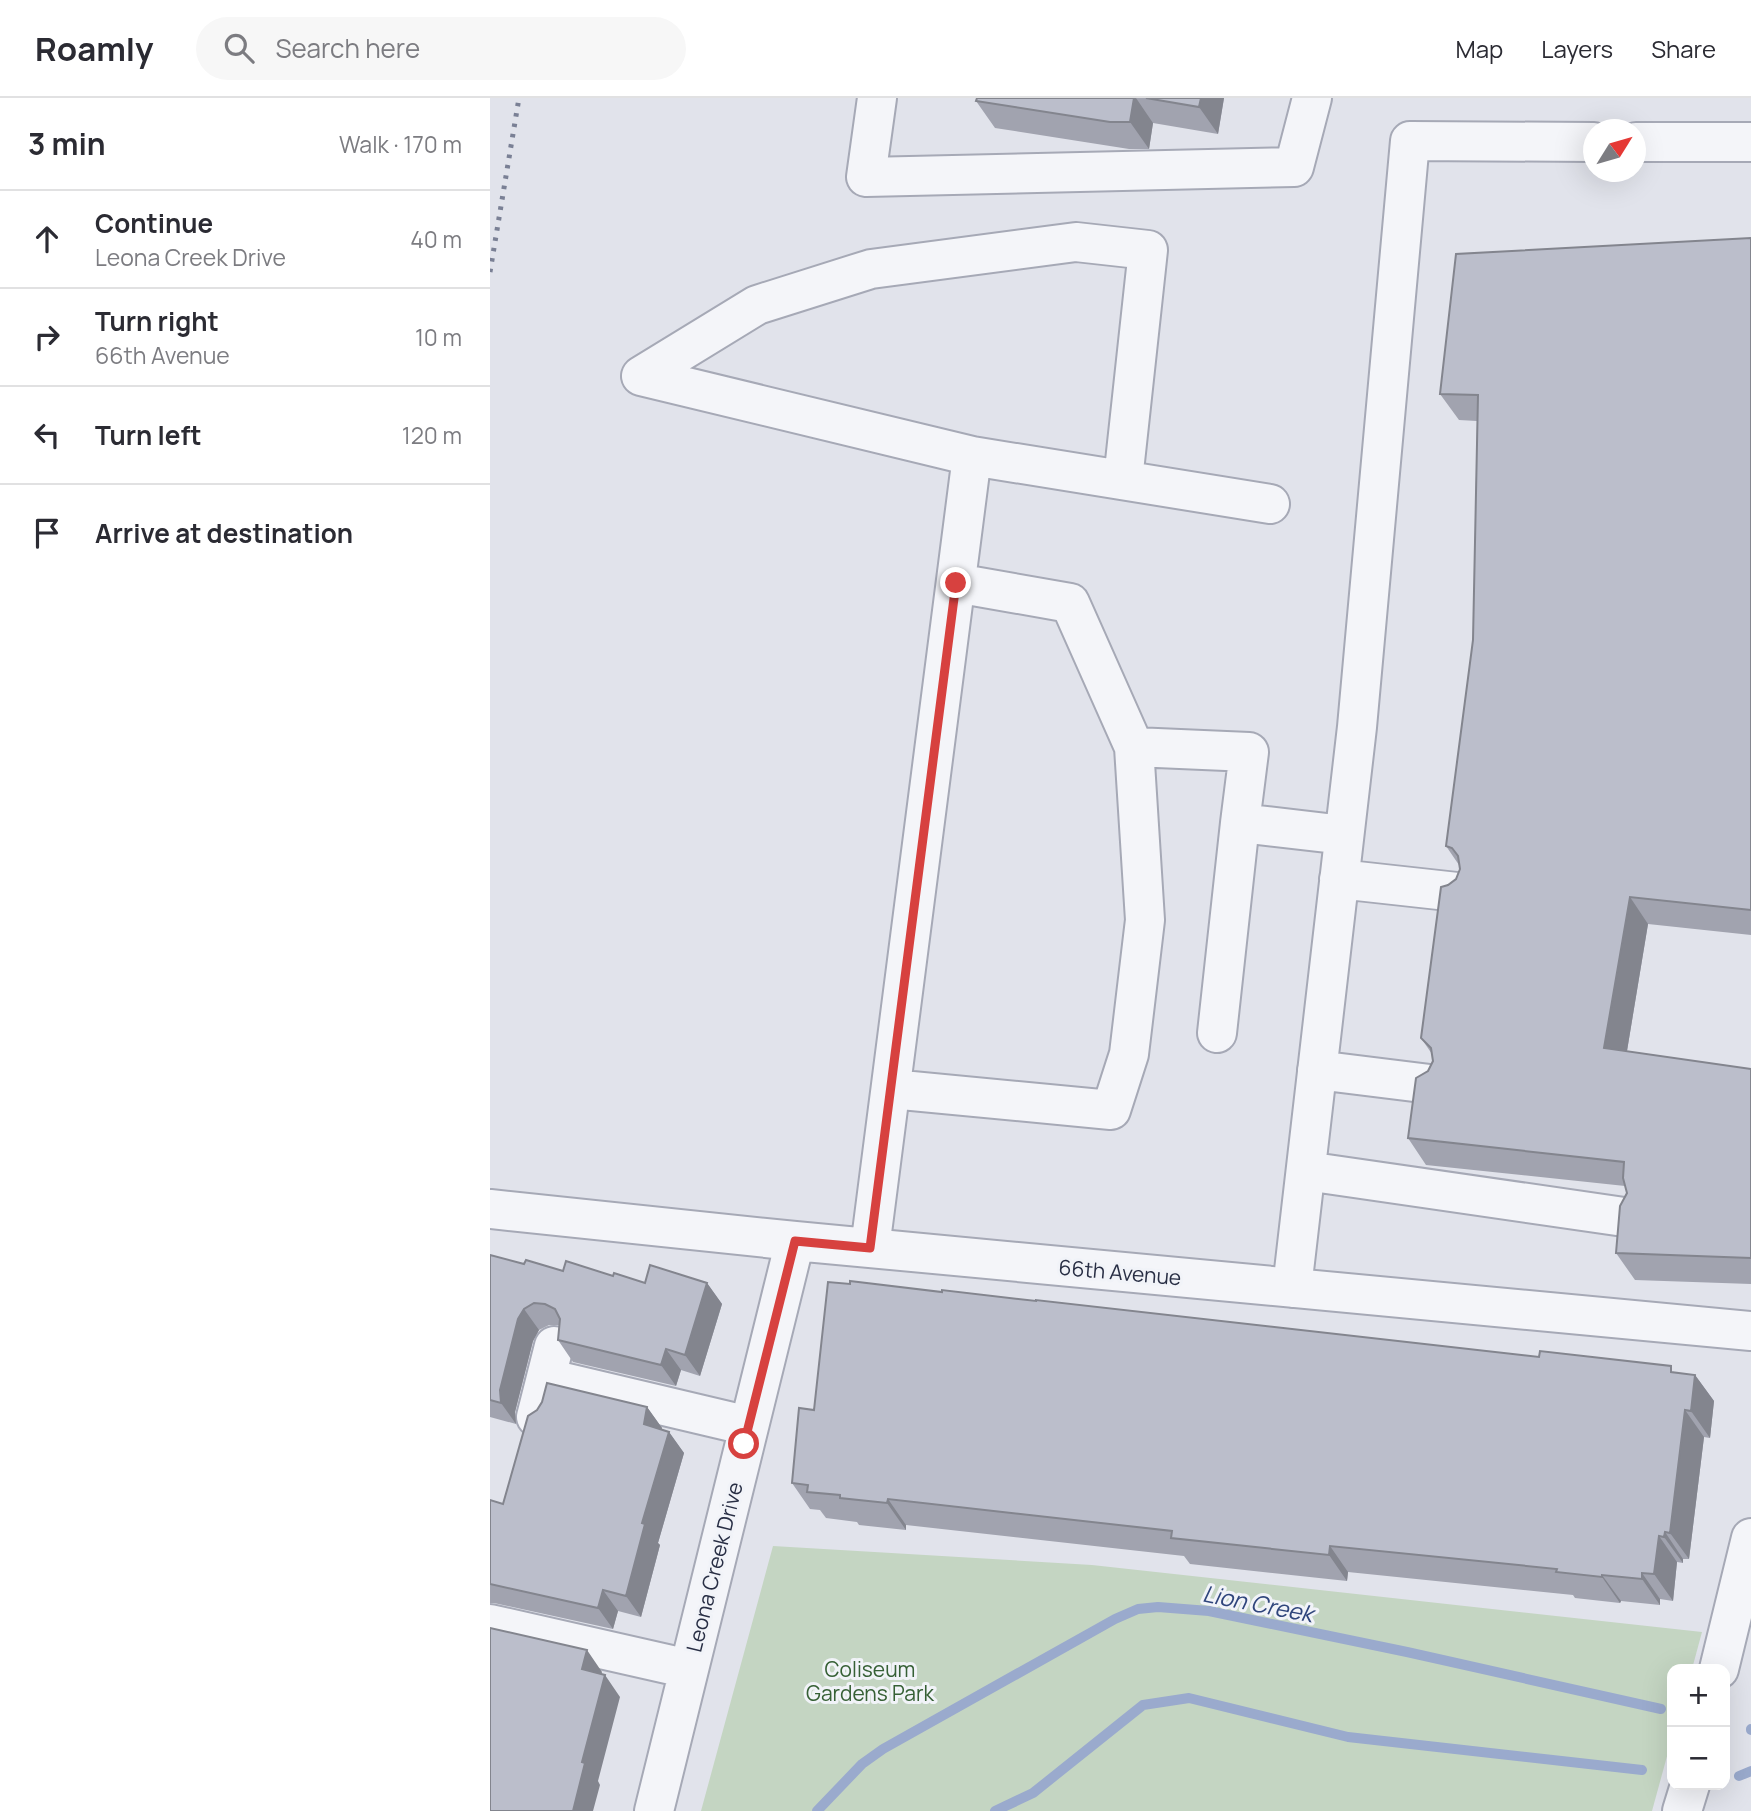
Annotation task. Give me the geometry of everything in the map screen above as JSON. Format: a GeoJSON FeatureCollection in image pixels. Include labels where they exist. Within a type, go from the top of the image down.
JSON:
{"type":"FeatureCollection","features":[{"type":"Feature","properties":{"kind":"street"},"geometry":{"type":"LineString","coordinates":[[877,98],[866,177],[1294,167],[1312,98]]}},
{"type":"Feature","properties":{"kind":"street"},"geometry":{"type":"LineString","coordinates":[[1292,1288],[1357,727],[1410,141],[1583,142]]}},
{"type":"Feature","properties":{"kind":"street"},"geometry":{"type":"LineString","coordinates":[[1646,142],[1751,142]]}},
{"type":"Feature","properties":{"kind":"street"},"geometry":{"type":"LineString","coordinates":[[1123,480],[1148,250],[1076,242],[871,269],[757,305],[642,376],[972,456],[1270,504]]}},
{"type":"Feature","properties":{"kind":"street"},"geometry":{"type":"LineString","coordinates":[[870,1248],[972,456]]}},
{"type":"Feature","properties":{"kind":"street"},"geometry":{"type":"LineString","coordinates":[[891,1089],[1111,1110],[1129,1054],[1145,920],[1134,747],[1070,604],[956,583]]}},
{"type":"Feature","properties":{"kind":"street"},"geometry":{"type":"LineString","coordinates":[[1134,747],[1249,752],[1217,1033]]}},
{"type":"Feature","properties":{"kind":"street"},"geometry":{"type":"LineString","coordinates":[[1240,823],[1344,835]]}},
{"type":"Feature","properties":{"kind":"street"},"geometry":{"type":"LineString","coordinates":[[1339,879],[1457,892]]}},
{"type":"Feature","properties":{"kind":"street"},"geometry":{"type":"LineString","coordinates":[[1317,1070],[1430,1084]]}},
{"type":"Feature","properties":{"kind":"street"},"geometry":{"type":"LineString","coordinates":[[1306,1171],[1624,1217]]}},
{"type":"Feature","properties":{"kind":"street","name":"66th Avenue"},"geometry":{"type":"LineString","coordinates":[[490,1209],[795,1241],[1751,1331]]}},
{"type":"Feature","properties":{"kind":"street","name":"Leona Creek Drive"},"geometry":{"type":"LineString","coordinates":[[654,1811],[795,1241]]}},
{"type":"Feature","properties":{"kind":"street"},"geometry":{"type":"LineString","coordinates":[[536,1417],[550,1362],[749,1426]]}},
{"type":"Feature","properties":{"kind":"street"},"geometry":{"type":"LineString","coordinates":[[1721,1664],[1751,1538]]}},
{"type":"Feature","properties":{"kind":"street"},"geometry":{"type":"LineString","coordinates":[[490,1624],[689,1669]]}},
{"type":"Feature","properties":{"kind":"street"},"geometry":{"type":"LineString","coordinates":[[1682,1811],[1688,1790]]}},
{"type":"Feature","properties":{"kind":"green space","name":"Coliseum Gardens Park"},"geometry":{"type":"Polygon","coordinates":[[[773,1546],[1092,1565],[1702,1632],[1693,1664],[1667,1664],[1667,1756],[1652,1811],[701,1811],[773,1546]]]}},
{"type":"Feature","properties":{"kind":"building"},"geometry":{"type":"Polygon","coordinates":[[[977,98],[1134,98],[1130,122],[1110,122],[976,101],[977,98]]]}},
{"type":"Feature","properties":{"kind":"building"},"geometry":{"type":"Polygon","coordinates":[[[1146,98],[1201,98],[1199,107],[1146,98]]]}},
{"type":"Feature","properties":{"kind":"building"},"geometry":{"type":"Polygon","coordinates":[[[1751,238],[1751,910],[1630,897],[1604,1048],[1751,1069],[1751,1258],[1616,1253],[1620,1206],[1627,1193],[1623,1178],[1624,1162],[1408,1138],[1416,1078],[1428,1071],[1433,1061],[1431,1048],[1421,1038],[1441,887],[1456,879],[1460,869],[1458,856],[1452,848],[1446,846],[1473,640],[1478,395],[1440,394],[1456,254],[1751,238]]]}},
{"type":"Feature","properties":{"kind":"building"},"geometry":{"type":"Polygon","coordinates":[[[490,1255],[524,1264],[526,1260],[563,1271],[566,1261],[645,1283],[650,1265],[707,1283],[685,1355],[666,1349],[661,1365],[558,1340],[560,1319],[555,1309],[534,1303],[524,1309],[518,1319],[500,1390],[501,1403],[490,1400],[490,1255]]]}},
{"type":"Feature","properties":{"kind":"building"},"geometry":{"type":"Polygon","coordinates":[[[850,1281],[1539,1357],[1540,1351],[1671,1366],[1671,1372],[1695,1375],[1691,1411],[1685,1410],[1670,1533],[1665,1532],[1664,1537],[1659,1536],[1654,1574],[1642,1573],[1642,1579],[1602,1577],[1556,1572],[1557,1569],[1330,1546],[1329,1555],[1171,1538],[1172,1531],[888,1499],[887,1503],[840,1498],[840,1495],[807,1492],[808,1485],[792,1483],[799,1408],[814,1410],[828,1282],[850,1284],[850,1281]]]}},
{"type":"Feature","properties":{"kind":"building"},"geometry":{"type":"Polygon","coordinates":[[[547,1383],[647,1407],[644,1424],[669,1432],[642,1523],[645,1524],[626,1596],[603,1590],[598,1608],[490,1584],[490,1500],[503,1504],[528,1416],[537,1410],[542,1402],[547,1383]]]}},
{"type":"Feature","properties":{"kind":"building"},"geometry":{"type":"Polygon","coordinates":[[[490,1628],[587,1650],[582,1669],[605,1675],[582,1762],[585,1763],[573,1811],[490,1811],[490,1628]]]}},
{"type":"Feature","properties":{"kind":"waterway","name":"Lion Creek"},"geometry":{"type":"LineString","coordinates":[[817,1811],[862,1764],[883,1749],[1115,1619],[1138,1609],[1158,1607],[1209,1611],[1661,1709]]}},
{"type":"Feature","properties":{"kind":"waterway","name":"Lion Creek"},"geometry":{"type":"LineString","coordinates":[[995,1811],[1033,1793],[1143,1705],[1189,1698],[1348,1737],[1642,1770]]}},
{"type":"Feature","properties":{"kind":"waterway","name":"Lion Creek"},"geometry":{"type":"LineString","coordinates":[[1739,1776],[1751,1771]]}},
{"type":"Feature","properties":{"kind":"railway"},"geometry":{"type":"LineString","coordinates":[[490,272],[519,98]]}},
{"type":"Feature","properties":{"kind":"route"},"geometry":{"type":"LineString","coordinates":[[744,1444],[795,1241],[870,1248],[956,583]]}}]}
